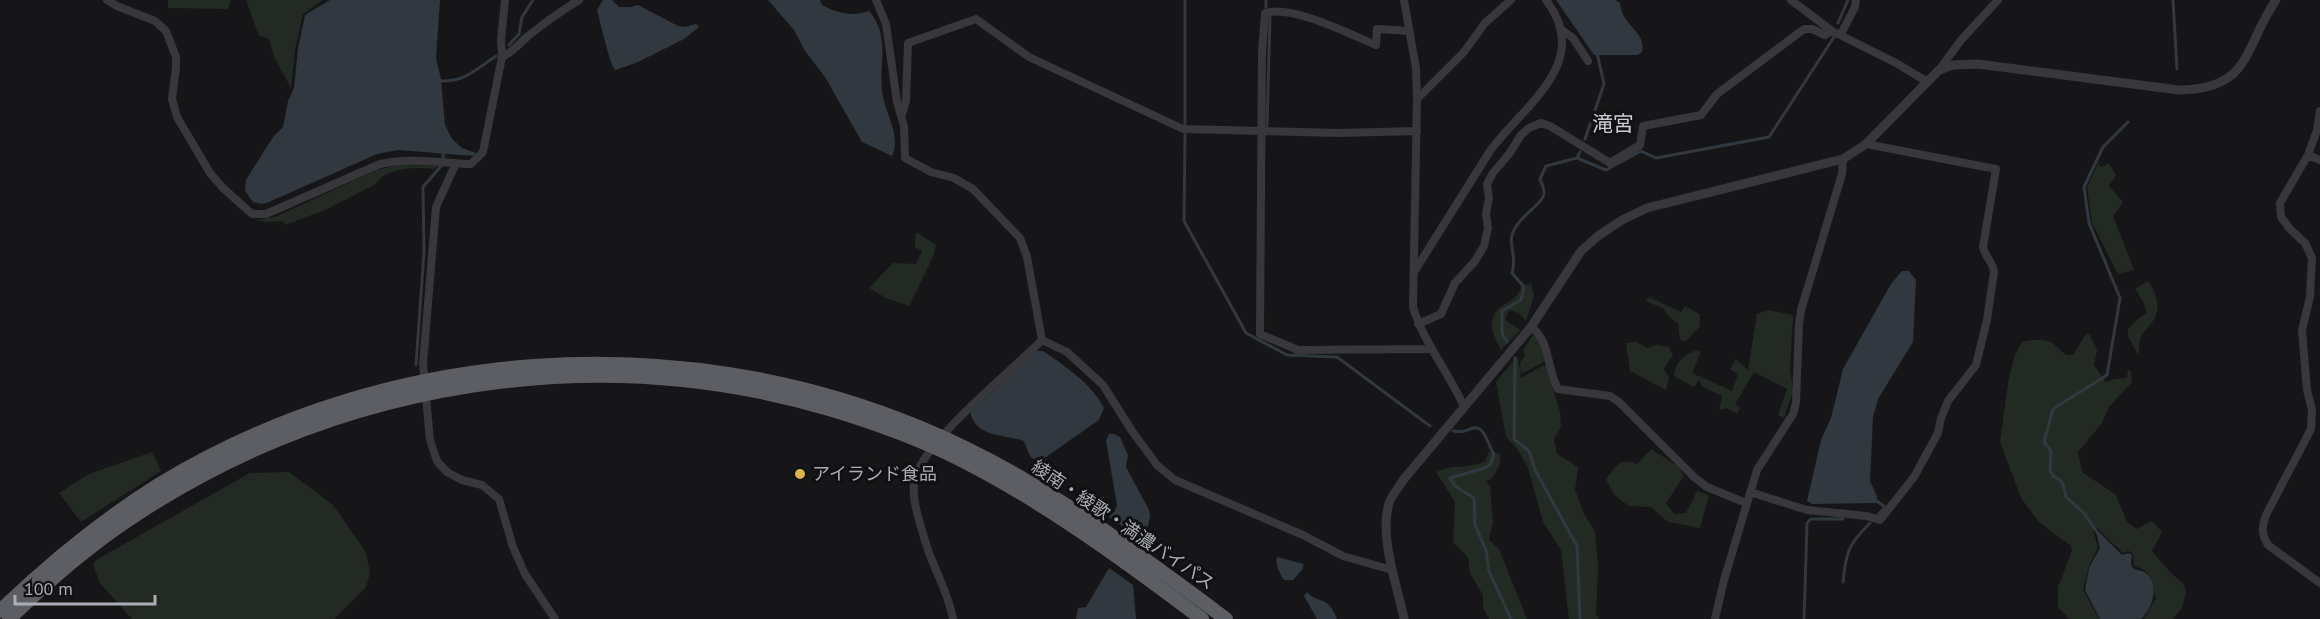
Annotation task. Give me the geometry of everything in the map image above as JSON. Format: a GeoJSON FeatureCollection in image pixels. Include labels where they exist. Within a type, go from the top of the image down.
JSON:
{"type":"FeatureCollection","features":[{"type":"Feature","properties":{"kind":"highway","name":"綾南・綾歌・満濃バイパス"},"geometry":{"type":"LineString","coordinates":[[0,610],[38,574],[104,521],[203,460],[262,432],[315,411],[503,369],[561,363],[599,363],[677,366],[716,371],[790,385],[894,417],[1047,509],[1202,619]]}},
{"type":"Feature","properties":{"kind":"highway","name":"綾南・綾歌・満濃バイパス"},"geometry":{"type":"LineString","coordinates":[[9,619],[45,585],[109,533],[167,495],[258,448],[318,424],[425,387]]}},
{"type":"Feature","properties":{"kind":"highway","name":"綾南・綾歌・満濃バイパス"},"geometry":{"type":"LineString","coordinates":[[938,442],[1034,483],[1105,531],[1226,619]]}},
{"type":"Feature","properties":{"kind":"street"},"geometry":{"type":"LineString","coordinates":[[107,0],[155,21],[166,31],[176,57],[172,99],[177,117],[210,173],[252,214],[273,211],[380,164],[394,161],[471,164],[483,152],[502,57],[501,40],[505,0]]}},
{"type":"Feature","properties":{"kind":"street"},"geometry":{"type":"LineString","coordinates":[[502,57],[513,52],[551,18],[579,0]]}},
{"type":"Feature","properties":{"kind":"street"},"geometry":{"type":"LineString","coordinates":[[876,0],[886,24],[897,102],[902,114],[905,158],[931,172],[954,178],[973,189],[1020,237],[1027,257],[1042,340]]}},
{"type":"Feature","properties":{"kind":"street"},"geometry":{"type":"LineString","coordinates":[[1404,0],[1416,68],[1417,99],[1413,307],[1418,324],[1456,388],[1464,407]]}},
{"type":"Feature","properties":{"kind":"street"},"geometry":{"type":"LineString","coordinates":[[1417,99],[1464,52],[1485,23],[1511,0]]}},
{"type":"Feature","properties":{"kind":"street"},"geometry":{"type":"LineString","coordinates":[[1414,273],[1490,151],[1503,133],[1534,101],[1557,69],[1563,46],[1562,30],[1546,0]]}},
{"type":"Feature","properties":{"kind":"street"},"geometry":{"type":"LineString","coordinates":[[1791,0],[1832,31],[1926,81]]}},
{"type":"Feature","properties":{"kind":"street"},"geometry":{"type":"LineString","coordinates":[[1841,34],[1855,7],[1856,0]]}},
{"type":"Feature","properties":{"kind":"street"},"geometry":{"type":"LineString","coordinates":[[1404,619],[1392,570],[1386,519],[1390,500],[1404,479],[1531,327],[1581,251],[1622,220],[1647,208],[1843,159],[1866,144],[1939,70],[1961,40],[1998,0]]}},
{"type":"Feature","properties":{"kind":"street"},"geometry":{"type":"LineString","coordinates":[[1939,70],[1965,63],[2179,90],[2208,88],[2230,77],[2244,62],[2276,0]]}},
{"type":"Feature","properties":{"kind":"street"},"geometry":{"type":"LineString","coordinates":[[1409,31],[1377,28],[1376,45],[1299,14],[1274,10],[1265,13],[1262,52],[1260,334],[1298,350],[1431,349]]}},
{"type":"Feature","properties":{"kind":"street"},"geometry":{"type":"LineString","coordinates":[[902,114],[906,101],[908,43],[976,19],[1029,57],[1179,127],[1339,133],[1417,131]]}},
{"type":"Feature","properties":{"kind":"street"},"geometry":{"type":"LineString","coordinates":[[1418,324],[1441,314],[1455,284],[1475,261],[1484,246],[1488,228],[1487,184],[1498,165],[1528,128],[1541,123],[1550,126],[1610,164],[1640,145],[1643,126],[1701,115],[1717,94],[1804,29],[1812,29],[1825,35],[1832,31]]}},
{"type":"Feature","properties":{"kind":"street"},"geometry":{"type":"LineString","coordinates":[[1562,30],[1573,38],[1588,61]]}},
{"type":"Feature","properties":{"kind":"street"},"geometry":{"type":"LineString","coordinates":[[2320,111],[2318,130],[2308,155],[2280,203],[2282,217],[2290,230],[2305,243],[2312,258],[2311,286],[2302,330],[2307,390],[2312,410],[2311,429],[2262,527],[2268,545],[2320,583]]}},
{"type":"Feature","properties":{"kind":"street"},"geometry":{"type":"LineString","coordinates":[[1750,492],[1807,510],[1857,515],[1880,520],[1914,477],[1938,434],[1948,401],[1976,365],[1988,320],[1994,272],[1994,264],[1984,252],[1983,247],[1996,169],[1866,144]]}},
{"type":"Feature","properties":{"kind":"street"},"geometry":{"type":"LineString","coordinates":[[2308,155],[2320,160]]}},
{"type":"Feature","properties":{"kind":"street"},"geometry":{"type":"LineString","coordinates":[[1715,619],[1757,470],[1793,414],[1796,403],[1801,310],[1842,174],[1843,159]]}},
{"type":"Feature","properties":{"kind":"street"},"geometry":{"type":"LineString","coordinates":[[456,163],[436,207],[423,364],[430,441],[437,461],[447,472],[462,480],[482,485],[499,499],[513,547],[525,574],[555,619]]}},
{"type":"Feature","properties":{"kind":"street"},"geometry":{"type":"LineString","coordinates":[[1531,327],[1540,334],[1558,389],[1610,396],[1619,402],[1707,488],[1746,503]]}},
{"type":"Feature","properties":{"kind":"street"},"geometry":{"type":"LineString","coordinates":[[953,619],[942,579],[924,538],[914,494],[914,481],[924,457],[959,418],[1042,340]]}},
{"type":"Feature","properties":{"kind":"street"},"geometry":{"type":"LineString","coordinates":[[1042,340],[1067,352],[1103,385],[1157,465],[1175,480],[1303,535],[1343,556],[1392,570]]}},
{"type":"Feature","properties":{"kind":"shaded area"},"geometry":{"type":"Polygon","coordinates":[[[168,0],[231,0],[228,9],[168,8],[168,0]]]}},
{"type":"Feature","properties":{"kind":"shaded area"},"geometry":{"type":"Polygon","coordinates":[[[246,0],[323,0],[303,14],[295,50],[291,88],[274,57],[269,39],[259,36],[246,0]]]}},
{"type":"Feature","properties":{"kind":"shaded area"},"geometry":{"type":"Polygon","coordinates":[[[330,0],[440,0],[436,58],[441,79],[445,125],[452,139],[462,148],[476,153],[473,156],[398,150],[377,154],[269,202],[262,204],[253,202],[245,191],[246,180],[273,137],[283,127],[288,101],[294,88],[298,48],[305,15],[330,0]]]}},
{"type":"Feature","properties":{"kind":"shaded area"},"geometry":{"type":"Polygon","coordinates":[[[603,0],[612,0],[619,7],[638,5],[678,26],[696,24],[699,27],[684,39],[636,63],[615,70],[597,10],[603,0]]]}},
{"type":"Feature","properties":{"kind":"shaded area"},"geometry":{"type":"Polygon","coordinates":[[[768,0],[820,0],[822,5],[839,12],[856,14],[869,11],[876,21],[882,42],[883,97],[895,141],[892,156],[862,142],[825,77],[805,51],[794,30],[768,0]]]}},
{"type":"Feature","properties":{"kind":"shaded area"},"geometry":{"type":"Polygon","coordinates":[[[1556,0],[1615,0],[1620,3],[1624,16],[1640,37],[1642,52],[1637,55],[1594,55],[1556,0]]]}},
{"type":"Feature","properties":{"kind":"shaded area"},"geometry":{"type":"Polygon","coordinates":[[[2109,163],[2116,175],[2109,186],[2123,202],[2113,216],[2134,270],[2118,274],[2092,223],[2087,187],[2098,164],[2102,167],[2109,163]]]}},
{"type":"Feature","properties":{"kind":"shaded area"},"geometry":{"type":"Polygon","coordinates":[[[397,165],[438,166],[434,169],[411,168],[394,171],[381,178],[376,184],[325,210],[285,225],[284,221],[256,220],[275,217],[377,170],[397,165]]]}},
{"type":"Feature","properties":{"kind":"shaded area"},"geometry":{"type":"Polygon","coordinates":[[[916,232],[936,245],[933,257],[909,306],[886,298],[869,288],[893,263],[916,264],[922,251],[915,247],[916,232]]]}},
{"type":"Feature","properties":{"kind":"shaded area"},"geometry":{"type":"Polygon","coordinates":[[[1902,271],[1909,271],[1916,280],[1913,342],[1878,399],[1873,417],[1870,481],[1877,496],[1876,503],[1812,504],[1807,501],[1821,440],[1831,418],[1843,369],[1891,284],[1902,271]]]}},
{"type":"Feature","properties":{"kind":"shaded area"},"geometry":{"type":"Polygon","coordinates":[[[2148,281],[2155,295],[2157,311],[2153,321],[2141,337],[2138,355],[2128,336],[2128,329],[2147,313],[2135,289],[2148,281]]]}},
{"type":"Feature","properties":{"kind":"shaded area"},"geometry":{"type":"Polygon","coordinates":[[[1531,284],[1534,296],[1526,321],[1519,313],[1509,310],[1505,320],[1520,330],[1501,350],[1493,333],[1493,318],[1500,307],[1515,297],[1521,286],[1531,284]]]}},
{"type":"Feature","properties":{"kind":"shaded area"},"geometry":{"type":"Polygon","coordinates":[[[1649,297],[1681,312],[1685,306],[1700,314],[1700,326],[1686,341],[1680,340],[1678,324],[1668,316],[1664,309],[1646,301],[1649,297]]]}},
{"type":"Feature","properties":{"kind":"shaded area"},"geometry":{"type":"Polygon","coordinates":[[[1768,310],[1793,315],[1790,369],[1793,392],[1784,418],[1778,415],[1787,389],[1754,372],[1735,404],[1740,408],[1737,414],[1726,408],[1719,410],[1722,396],[1703,387],[1699,380],[1694,387],[1674,376],[1676,366],[1681,359],[1697,350],[1701,352],[1692,373],[1732,391],[1738,374],[1730,369],[1735,359],[1748,370],[1757,314],[1768,310]]]}},
{"type":"Feature","properties":{"kind":"shaded area"},"geometry":{"type":"Polygon","coordinates":[[[1534,333],[1538,337],[1545,361],[1521,374],[1520,363],[1525,355],[1523,350],[1534,333]]]}},
{"type":"Feature","properties":{"kind":"shaded area"},"geometry":{"type":"Polygon","coordinates":[[[2086,334],[2090,335],[2097,350],[2094,365],[2106,383],[2114,379],[2127,378],[2128,370],[2131,371],[2132,382],[2109,407],[2102,423],[2078,452],[2082,472],[2116,495],[2127,522],[2137,529],[2152,521],[2162,532],[2152,551],[2183,583],[2186,592],[2182,608],[2173,619],[2144,619],[2156,598],[2148,574],[2145,570],[2134,566],[2133,554],[2129,551],[2123,553],[2097,528],[2093,530],[2098,547],[2089,566],[2083,590],[2099,619],[2070,619],[2058,608],[2058,587],[2072,551],[2071,546],[2039,522],[2021,498],[2000,442],[2009,377],[2015,355],[2022,342],[2036,340],[2050,342],[2066,355],[2073,355],[2086,334]]]}},
{"type":"Feature","properties":{"kind":"shaded area"},"geometry":{"type":"Polygon","coordinates":[[[1636,342],[1648,348],[1656,345],[1669,347],[1673,355],[1664,369],[1669,378],[1666,390],[1630,371],[1626,343],[1636,342]]]}},
{"type":"Feature","properties":{"kind":"shaded area"},"geometry":{"type":"Polygon","coordinates":[[[1036,351],[1043,351],[1078,376],[1104,408],[1099,420],[1046,457],[1037,460],[1031,457],[1024,441],[984,431],[978,427],[970,412],[1036,351]]]}},
{"type":"Feature","properties":{"kind":"shaded area"},"geometry":{"type":"Polygon","coordinates":[[[1518,356],[1521,378],[1546,364],[1560,412],[1561,426],[1554,439],[1557,454],[1578,467],[1575,490],[1585,516],[1595,531],[1598,566],[1596,614],[1599,619],[1569,619],[1561,550],[1543,522],[1528,468],[1518,450],[1506,437],[1496,382],[1518,356]]]}},
{"type":"Feature","properties":{"kind":"shaded area"},"geometry":{"type":"Polygon","coordinates":[[[1109,434],[1120,437],[1128,455],[1126,467],[1149,510],[1145,542],[1109,517],[1117,505],[1106,441],[1109,434]]]}},
{"type":"Feature","properties":{"kind":"shaded area"},"geometry":{"type":"Polygon","coordinates":[[[1651,449],[1679,467],[1684,476],[1666,503],[1674,514],[1686,513],[1697,491],[1709,495],[1700,528],[1668,522],[1651,507],[1629,506],[1614,495],[1606,479],[1613,470],[1622,462],[1637,464],[1651,449]]]}},
{"type":"Feature","properties":{"kind":"shaded area"},"geometry":{"type":"Polygon","coordinates":[[[152,452],[161,471],[81,522],[59,493],[89,474],[152,452]]]}},
{"type":"Feature","properties":{"kind":"shaded area"},"geometry":{"type":"Polygon","coordinates":[[[1489,452],[1500,454],[1500,462],[1493,476],[1486,482],[1490,486],[1493,522],[1489,540],[1499,549],[1527,619],[1489,619],[1483,608],[1483,595],[1470,573],[1468,557],[1453,542],[1455,502],[1436,472],[1485,461],[1489,452]]]}},
{"type":"Feature","properties":{"kind":"shaded area"},"geometry":{"type":"Polygon","coordinates":[[[289,472],[333,505],[366,552],[370,573],[366,587],[334,619],[132,619],[100,583],[93,565],[96,560],[250,473],[289,472]]]}},
{"type":"Feature","properties":{"kind":"shaded area"},"geometry":{"type":"Polygon","coordinates":[[[2100,533],[2122,555],[2129,553],[2132,555],[2133,568],[2145,573],[2151,579],[2153,597],[2149,609],[2141,619],[2100,619],[2085,590],[2089,568],[2100,548],[2097,535],[2100,533]]]}},
{"type":"Feature","properties":{"kind":"shaded area"},"geometry":{"type":"Polygon","coordinates":[[[1277,557],[1304,564],[1302,570],[1293,580],[1284,580],[1277,566],[1277,557]]]}},
{"type":"Feature","properties":{"kind":"shaded area"},"geometry":{"type":"Polygon","coordinates":[[[1109,568],[1133,585],[1136,619],[1076,619],[1078,608],[1086,607],[1109,568]]]}},
{"type":"Feature","properties":{"kind":"shaded area"},"geometry":{"type":"Polygon","coordinates":[[[1307,592],[1330,606],[1337,619],[1317,619],[1304,596],[1307,592]]]}},
{"type":"Feature","properties":{"kind":"waterway"},"geometry":{"type":"LineString","coordinates":[[509,45],[519,34],[522,17],[533,0]]}},
{"type":"Feature","properties":{"kind":"waterway"},"geometry":{"type":"LineString","coordinates":[[1185,0],[1185,125]]}},
{"type":"Feature","properties":{"kind":"waterway"},"geometry":{"type":"LineString","coordinates":[[1266,0],[1266,7]]}},
{"type":"Feature","properties":{"kind":"waterway"},"geometry":{"type":"LineString","coordinates":[[1838,23],[1848,0]]}},
{"type":"Feature","properties":{"kind":"waterway"},"geometry":{"type":"LineString","coordinates":[[2173,0],[2177,69]]}},
{"type":"Feature","properties":{"kind":"waterway"},"geometry":{"type":"LineString","coordinates":[[1267,126],[1270,16]]}},
{"type":"Feature","properties":{"kind":"waterway"},"geometry":{"type":"LineString","coordinates":[[1577,158],[1606,170],[1641,151],[1656,158],[1769,137],[1834,37]]}},
{"type":"Feature","properties":{"kind":"waterway"},"geometry":{"type":"LineString","coordinates":[[1585,139],[1604,84],[1597,53]]}},
{"type":"Feature","properties":{"kind":"waterway"},"geometry":{"type":"LineString","coordinates":[[439,81],[463,77],[496,56]]}},
{"type":"Feature","properties":{"kind":"waterway"},"geometry":{"type":"LineString","coordinates":[[2099,535],[2084,513],[2066,497],[2063,484],[2054,477],[2050,470],[2051,451],[2044,442],[2053,409],[2107,375],[2120,298],[2089,223],[2084,187],[2103,147],[2128,122]]}},
{"type":"Feature","properties":{"kind":"waterway"},"geometry":{"type":"LineString","coordinates":[[1185,134],[1184,221],[1246,333],[1287,355],[1337,357],[1430,426]]}},
{"type":"Feature","properties":{"kind":"waterway"},"geometry":{"type":"LineString","coordinates":[[416,365],[424,252],[423,187],[442,165],[444,150]]}},
{"type":"Feature","properties":{"kind":"waterway"},"geometry":{"type":"LineString","coordinates":[[1507,342],[1502,333],[1502,311],[1521,300],[1524,287],[1512,273],[1514,262],[1511,243],[1514,229],[1543,197],[1544,190],[1540,179],[1546,166],[1577,158],[1580,152]]}},
{"type":"Feature","properties":{"kind":"waterway"},"geometry":{"type":"LineString","coordinates":[[1515,358],[1514,439],[1529,451],[1535,470],[1577,546],[1580,619]]}},
{"type":"Feature","properties":{"kind":"waterway"},"geometry":{"type":"LineString","coordinates":[[1453,431],[1461,432],[1477,428],[1486,437],[1494,454],[1490,465],[1485,468],[1450,478],[1455,486],[1474,498],[1475,525],[1486,550],[1489,571],[1511,619]]}},
{"type":"Feature","properties":{"kind":"waterway"},"geometry":{"type":"LineString","coordinates":[[1874,499],[1885,507],[1876,517]]}},
{"type":"Feature","properties":{"kind":"waterway"},"geometry":{"type":"LineString","coordinates":[[1804,619],[1807,523],[1811,519],[1843,519]]}},
{"type":"Feature","properties":{"kind":"waterway"},"geometry":{"type":"LineString","coordinates":[[1843,582],[1849,550],[1870,523]]}},
{"type":"Feature","properties":{"kind":"place","name":"アイランド食品"},"geometry":{"type":"Point","coordinates":[800,474]}},
{"type":"Feature","properties":{"kind":"district","name":"滝宮"},"geometry":{"type":"Point","coordinates":[1613,124]}}]}
